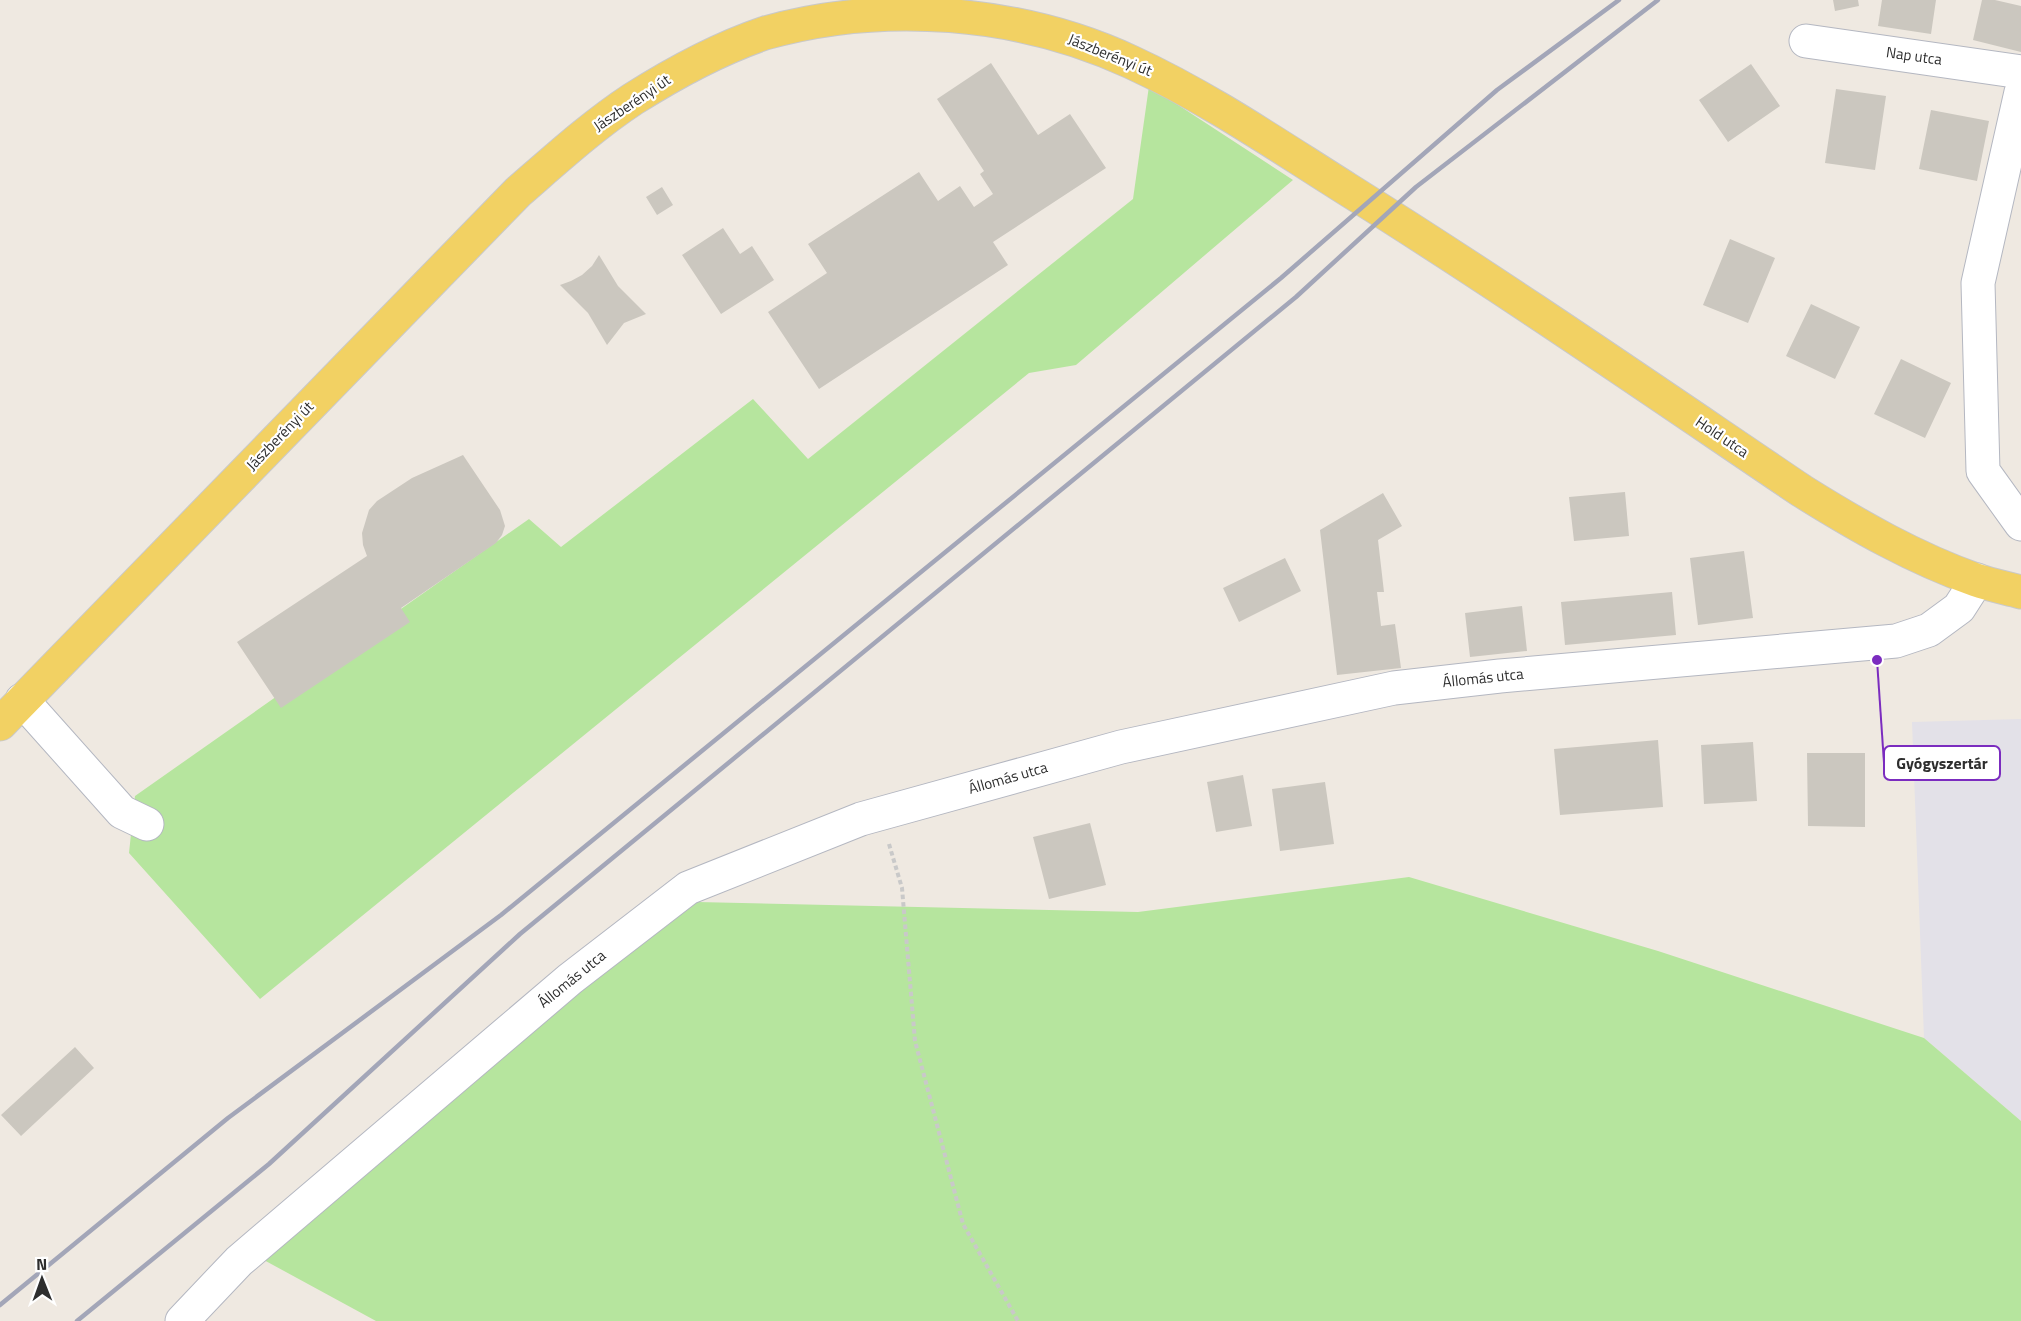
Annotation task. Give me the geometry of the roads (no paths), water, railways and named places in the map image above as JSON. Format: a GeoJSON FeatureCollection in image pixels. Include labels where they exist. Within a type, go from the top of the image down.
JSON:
{"type":"FeatureCollection","features":[{"type":"Feature","properties":{"kind":"main road","name":"Jászberényi út"},"geometry":{"type":"LineString","coordinates":[[0,724],[518,192],[593,129],[632,100],[705,58],[769,32],[840,16],[874,12],[918,11],[1019,24],[1056,34],[1128,60],[1167,79],[1441,248]]}},
{"type":"Feature","properties":{"kind":"main road","name":"Hold utca"},"geometry":{"type":"LineString","coordinates":[[1441,248],[1863,529],[1977,580],[2021,592]]}},
{"type":"Feature","properties":{"kind":"street","name":"Nap utca"},"geometry":{"type":"LineString","coordinates":[[1806,41],[2021,72]]}},
{"type":"Feature","properties":{"kind":"street"},"geometry":{"type":"LineString","coordinates":[[2021,92],[1978,283],[1983,471],[2021,524]]}},
{"type":"Feature","properties":{"kind":"street","name":"Állomás utca"},"geometry":{"type":"LineString","coordinates":[[182,1321],[239,1261],[570,979],[688,888],[861,819],[1120,747],[1394,688],[1500,676],[1896,641],[1929,630],[1959,608],[1977,580]]}},
{"type":"Feature","properties":{"kind":"street"},"geometry":{"type":"LineString","coordinates":[[22,700],[122,812],[147,824]]}},
{"type":"Feature","properties":{"kind":"railway"},"geometry":{"type":"LineString","coordinates":[[0,1305],[228,1118],[501,915],[1281,278],[1497,90],[1619,0]]}},
{"type":"Feature","properties":{"kind":"railway"},"geometry":{"type":"LineString","coordinates":[[77,1321],[269,1164],[520,934],[1296,297],[1416,187],[1658,0]]}},
{"type":"Feature","properties":{"kind":"place","name":"Gyógyszertár"},"geometry":{"type":"Point","coordinates":[1877,660]}}]}
